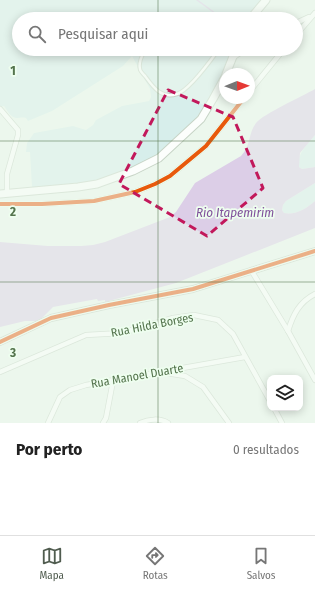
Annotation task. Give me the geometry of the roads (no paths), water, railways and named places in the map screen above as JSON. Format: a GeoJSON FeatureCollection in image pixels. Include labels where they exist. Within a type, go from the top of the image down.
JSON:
{"type":"FeatureCollection","features":[{"type":"Feature","properties":{"kind":"main road"},"geometry":{"type":"LineString","coordinates":[[256,12],[266,0]]}},
{"type":"Feature","properties":{"kind":"main road"},"geometry":{"type":"LineString","coordinates":[[229,68],[233,58]]}},
{"type":"Feature","properties":{"kind":"main road"},"geometry":{"type":"LineString","coordinates":[[4,194],[78,188],[97,184],[133,171],[159,158],[200,119],[219,88]]}},
{"type":"Feature","properties":{"kind":"street"},"geometry":{"type":"LineString","coordinates":[[303,20],[313,15]]}},
{"type":"Feature","properties":{"kind":"street"},"geometry":{"type":"LineString","coordinates":[[303,27],[313,15]]}},
{"type":"Feature","properties":{"kind":"street"},"geometry":{"type":"LineString","coordinates":[[255,85],[278,56]]}},
{"type":"Feature","properties":{"kind":"street"},"geometry":{"type":"LineString","coordinates":[[0,204],[42,204],[94,201],[142,190],[170,176],[206,146],[239,104]]}},
{"type":"Feature","properties":{"kind":"street"},"geometry":{"type":"LineString","coordinates":[[0,110],[18,130],[18,135],[7,174],[4,194]]}},
{"type":"Feature","properties":{"kind":"street"},"geometry":{"type":"LineString","coordinates":[[0,342],[51,318],[109,305],[193,290],[251,270],[315,251]]}},
{"type":"Feature","properties":{"kind":"street"},"geometry":{"type":"LineString","coordinates":[[251,270],[288,331],[315,380]]}},
{"type":"Feature","properties":{"kind":"street"},"geometry":{"type":"LineString","coordinates":[[288,331],[292,318],[298,308],[306,298],[315,294]]}},
{"type":"Feature","properties":{"kind":"street","name":"Rua Hilda Borges"},"geometry":{"type":"LineString","coordinates":[[1,370],[86,335],[122,333],[173,318],[194,315],[218,320],[233,334],[267,396]]}},
{"type":"Feature","properties":{"kind":"street","name":"Rua Manoel Duarte"},"geometry":{"type":"LineString","coordinates":[[48,423],[60,396],[70,390],[86,385],[245,357]]}},
{"type":"Feature","properties":{"kind":"street"},"geometry":{"type":"LineString","coordinates":[[162,372],[185,376],[203,387],[229,423]]}},
{"type":"Feature","properties":{"kind":"street"},"geometry":{"type":"LineString","coordinates":[[103,423],[106,418],[113,381]]}},
{"type":"Feature","properties":{"kind":"street"},"geometry":{"type":"LineString","coordinates":[[276,411],[282,423]]}},
{"type":"Feature","properties":{"kind":"street"},"geometry":{"type":"LineString","coordinates":[[140,423],[154,420],[168,423]]}},
{"type":"Feature","properties":{"kind":"lane"},"geometry":{"type":"LineString","coordinates":[[142,56],[139,62],[140,70],[152,88],[157,92],[167,95],[182,92],[197,77],[214,56]]}},
{"type":"Feature","properties":{"kind":"water","name":"Rio Itapemirim"},"geometry":{"type":"Polygon","coordinates":[[[315,89],[315,135],[300,153],[299,167],[302,169],[315,167],[315,183],[286,201],[282,210],[284,213],[297,212],[308,207],[315,201],[315,228],[176,283],[105,302],[105,300],[98,301],[97,299],[53,307],[41,319],[36,321],[25,321],[0,327],[0,242],[48,246],[93,245],[105,242],[170,217],[176,212],[195,183],[241,156],[246,148],[253,127],[260,119],[315,89]]]}},
{"type":"Feature","properties":{"kind":"waterway"},"geometry":{"type":"LineString","coordinates":[[197,0],[213,12]]}}]}
